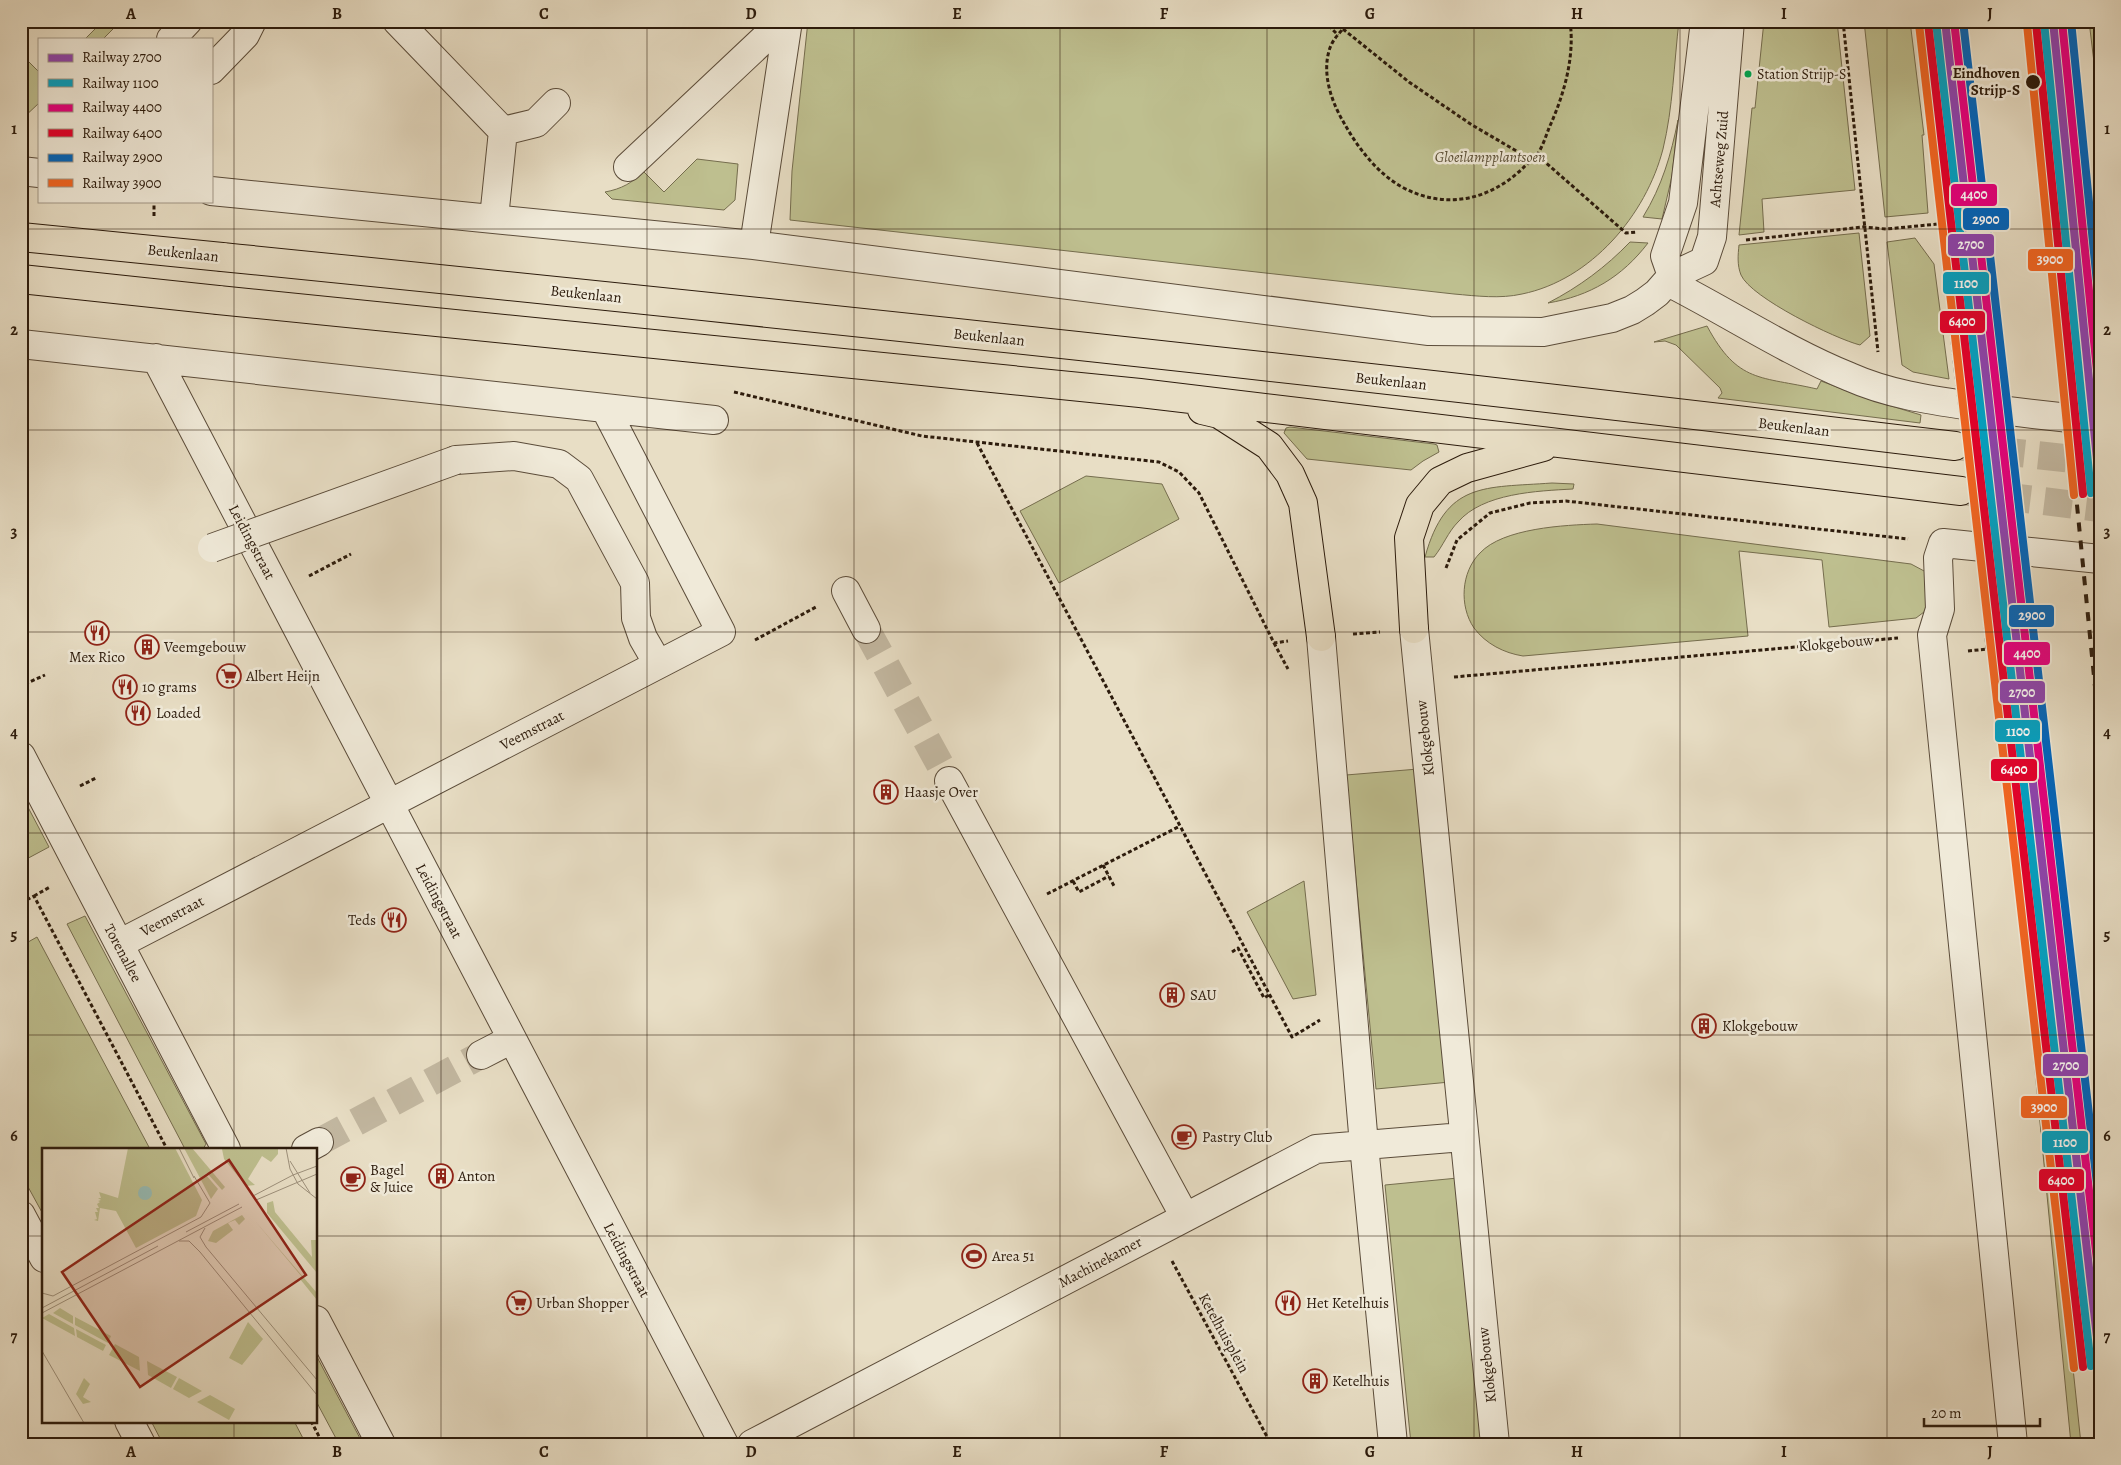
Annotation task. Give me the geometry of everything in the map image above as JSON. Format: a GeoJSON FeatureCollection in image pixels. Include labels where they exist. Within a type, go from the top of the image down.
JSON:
{"type":"FeatureCollection","features":[{"type":"Feature","properties":{"kind":"main road","name":"Beukenlaan"},"geometry":{"type":"LineString","coordinates":[[21,237],[778,313],[1956,446]]}},
{"type":"Feature","properties":{"kind":"main road"},"geometry":{"type":"LineString","coordinates":[[21,279],[1140,394],[1961,491]]}},
{"type":"Feature","properties":{"kind":"main road"},"geometry":{"type":"LineString","coordinates":[[1140,394],[1219,414],[1269,446],[1290,474],[1303,503],[1321,637]]}},
{"type":"Feature","properties":{"kind":"main road"},"geometry":{"type":"LineString","coordinates":[[1414,629],[1409,538],[1420,505],[1440,481],[1467,468],[1557,443]]}},
{"type":"Feature","properties":{"kind":"street"},"geometry":{"type":"LineString","coordinates":[[172,38],[188,21]]}},
{"type":"Feature","properties":{"kind":"street"},"geometry":{"type":"LineString","coordinates":[[212,69],[248,28],[274,21]]}},
{"type":"Feature","properties":{"kind":"street"},"geometry":{"type":"LineString","coordinates":[[397,21],[503,131],[494,218]]}},
{"type":"Feature","properties":{"kind":"street"},"geometry":{"type":"LineString","coordinates":[[628,167],[783,21]]}},
{"type":"Feature","properties":{"kind":"street"},"geometry":{"type":"LineString","coordinates":[[754,245],[788,21]]}},
{"type":"Feature","properties":{"kind":"street","name":"Achtseweg Zuid"},"geometry":{"type":"LineString","coordinates":[[1705,21],[1683,203],[1665,256],[1670,279],[1704,261],[1712,238],[1730,21]]}},
{"type":"Feature","properties":{"kind":"street"},"geometry":{"type":"LineString","coordinates":[[503,131],[536,123],[556,103]]}},
{"type":"Feature","properties":{"kind":"street"},"geometry":{"type":"LineString","coordinates":[[21,171],[38,173]]}},
{"type":"Feature","properties":{"kind":"street"},"geometry":{"type":"LineString","coordinates":[[212,191],[754,245],[1429,331],[1543,332],[1586,324],[1612,318],[1632,310],[1657,293],[1670,279],[1801,356],[1851,378],[1880,388],[1926,399],[2036,415],[2100,420]]}},
{"type":"Feature","properties":{"kind":"street"},"geometry":{"type":"LineString","coordinates":[[21,344],[714,420]]}},
{"type":"Feature","properties":{"kind":"street","name":"Leidingstraat"},"geometry":{"type":"LineString","coordinates":[[156,358],[724,1444]]}},
{"type":"Feature","properties":{"kind":"street"},"geometry":{"type":"LineString","coordinates":[[605,408],[722,632]]}},
{"type":"Feature","properties":{"kind":"street"},"geometry":{"type":"LineString","coordinates":[[212,548],[456,460],[514,456],[560,464],[579,479],[635,583],[636,618],[658,664]]}},
{"type":"Feature","properties":{"kind":"street"},"geometry":{"type":"LineString","coordinates":[[2013,1444],[1932,635],[1940,609],[1938,558],[1942,543],[2100,559]]}},
{"type":"Feature","properties":{"kind":"street"},"geometry":{"type":"LineString","coordinates":[[846,591],[866,629]]}},
{"type":"Feature","properties":{"kind":"street","name":"Klokgebouw"},"geometry":{"type":"LineString","coordinates":[[1414,629],[1495,1444]]}},
{"type":"Feature","properties":{"kind":"street","name":"Veemstraat"},"geometry":{"type":"LineString","coordinates":[[119,944],[722,632]]}},
{"type":"Feature","properties":{"kind":"street"},"geometry":{"type":"LineString","coordinates":[[1321,637],[1364,1145],[1393,1444]]}},
{"type":"Feature","properties":{"kind":"street","name":"Torenallee"},"geometry":{"type":"LineString","coordinates":[[21,756],[225,1148]]}},
{"type":"Feature","properties":{"kind":"street"},"geometry":{"type":"LineString","coordinates":[[949,781],[1185,1218]]}},
{"type":"Feature","properties":{"kind":"street"},"geometry":{"type":"LineString","coordinates":[[481,1055],[512,1039]]}},
{"type":"Feature","properties":{"kind":"street","name":"Machinekamer"},"geometry":{"type":"LineString","coordinates":[[752,1444],[1316,1149],[1464,1137]]}},
{"type":"Feature","properties":{"kind":"street"},"geometry":{"type":"LineString","coordinates":[[21,1215],[42,1254]]}},
{"type":"Feature","properties":{"kind":"street"},"geometry":{"type":"LineString","coordinates":[[318,1324],[381,1444]]}},
{"type":"Feature","properties":{"kind":"street"},"geometry":{"type":"LineString","coordinates":[[130,1422],[141,1444]]}},
{"type":"Feature","properties":{"kind":"path"},"geometry":{"type":"LineString","coordinates":[[1324,21],[1338,35]]}},
{"type":"Feature","properties":{"kind":"path"},"geometry":{"type":"LineString","coordinates":[[1351,21],[1338,35],[1328,53],[1327,69],[1330,94],[1339,114],[1366,155],[1383,173],[1402,187],[1436,200],[1453,201],[1471,199],[1502,186],[1537,155],[1563,92],[1571,49],[1570,21]]}},
{"type":"Feature","properties":{"kind":"path"},"geometry":{"type":"LineString","coordinates":[[1843,21],[1878,358]]}},
{"type":"Feature","properties":{"kind":"path"},"geometry":{"type":"LineString","coordinates":[[1343,30],[1417,87],[1472,125],[1532,160]]}},
{"type":"Feature","properties":{"kind":"path"},"geometry":{"type":"LineString","coordinates":[[1931,147],[1938,224],[1988,649]]}},
{"type":"Feature","properties":{"kind":"path"},"geometry":{"type":"LineString","coordinates":[[1537,155],[1626,233]]}},
{"type":"Feature","properties":{"kind":"path"},"geometry":{"type":"LineString","coordinates":[[1740,240],[1864,227],[1886,229],[1949,223]]}},
{"type":"Feature","properties":{"kind":"path"},"geometry":{"type":"LineString","coordinates":[[733,392],[922,436],[1159,462],[1179,472],[1199,493],[1274,643],[1414,629]]}},
{"type":"Feature","properties":{"kind":"path"},"geometry":{"type":"LineString","coordinates":[[976,442],[1292,1037],[1325,1017]]}},
{"type":"Feature","properties":{"kind":"path"},"geometry":{"type":"LineString","coordinates":[[1443,576],[1457,540],[1490,513],[1539,503],[1566,501],[1942,543]]}},
{"type":"Feature","properties":{"kind":"path"},"geometry":{"type":"LineString","coordinates":[[278,593],[351,554]]}},
{"type":"Feature","properties":{"kind":"path"},"geometry":{"type":"LineString","coordinates":[[722,632],[751,642],[846,591]]}},
{"type":"Feature","properties":{"kind":"path","name":"Klokgebouw"},"geometry":{"type":"LineString","coordinates":[[1453,677],[1932,635]]}},
{"type":"Feature","properties":{"kind":"path"},"geometry":{"type":"LineString","coordinates":[[25,684],[45,675]]}},
{"type":"Feature","properties":{"kind":"path"},"geometry":{"type":"LineString","coordinates":[[80,786],[96,778]]}},
{"type":"Feature","properties":{"kind":"path"},"geometry":{"type":"LineString","coordinates":[[1018,910],[1180,826]]}},
{"type":"Feature","properties":{"kind":"path"},"geometry":{"type":"LineString","coordinates":[[1103,865],[1114,886]]}},
{"type":"Feature","properties":{"kind":"path"},"geometry":{"type":"LineString","coordinates":[[1073,881],[1079,892],[1109,876]]}},
{"type":"Feature","properties":{"kind":"path"},"geometry":{"type":"LineString","coordinates":[[21,903],[34,896],[166,1148]]}},
{"type":"Feature","properties":{"kind":"path"},"geometry":{"type":"LineString","coordinates":[[1232,952],[1238,948],[1264,998],[1269,995]]}},
{"type":"Feature","properties":{"kind":"path","name":"Ketelhuisplein"},"geometry":{"type":"LineString","coordinates":[[1156,1232],[1271,1444]]}},
{"type":"Feature","properties":{"kind":"path"},"geometry":{"type":"LineString","coordinates":[[312,1422],[323,1444]]}},
{"type":"Feature","properties":{"kind":"green space"},"geometry":{"type":"Polygon","coordinates":[[[103,21],[121,21],[104,38],[86,38],[103,21]]]}},
{"type":"Feature","properties":{"kind":"green space","name":"Gloeilampplantsoen"},"geometry":{"type":"Polygon","coordinates":[[[808,21],[1679,21],[1671,102],[1663,149],[1655,174],[1644,198],[1612,241],[1571,275],[1547,286],[1522,294],[1497,297],[1454,294],[790,220],[792,171],[808,21]]]}},
{"type":"Feature","properties":{"kind":"green space"},"geometry":{"type":"Polygon","coordinates":[[[1764,21],[1837,21],[1855,190],[1762,199],[1764,232],[1739,235],[1752,108],[1755,108],[1764,21]]]}},
{"type":"Feature","properties":{"kind":"green space"},"geometry":{"type":"Polygon","coordinates":[[[1864,21],[1910,21],[1924,135],[1922,135],[1928,213],[1885,217],[1864,21]]]}},
{"type":"Feature","properties":{"kind":"green space"},"geometry":{"type":"Polygon","coordinates":[[[2089,21],[2100,21],[2100,112],[2089,21]]]}},
{"type":"Feature","properties":{"kind":"green space"},"geometry":{"type":"Polygon","coordinates":[[[24,57],[38,71],[38,104],[21,120],[21,59],[24,57]]]}},
{"type":"Feature","properties":{"kind":"green space"},"geometry":{"type":"Polygon","coordinates":[[[1678,120],[1672,176],[1662,219],[1643,217],[1665,170],[1678,120]]]}},
{"type":"Feature","properties":{"kind":"green space"},"geometry":{"type":"Polygon","coordinates":[[[697,159],[738,164],[735,200],[724,210],[612,199],[605,192],[626,185],[643,171],[664,192],[697,159]]]}},
{"type":"Feature","properties":{"kind":"green space"},"geometry":{"type":"Polygon","coordinates":[[[1859,233],[1870,336],[1860,345],[1833,335],[1777,306],[1760,295],[1741,275],[1738,260],[1739,245],[1859,233]]]}},
{"type":"Feature","properties":{"kind":"green space"},"geometry":{"type":"Polygon","coordinates":[[[1915,238],[1934,264],[1949,379],[1913,372],[1902,365],[1887,242],[1915,238]]]}},
{"type":"Feature","properties":{"kind":"green space"},"geometry":{"type":"Polygon","coordinates":[[[1630,242],[1648,243],[1616,275],[1591,290],[1548,303],[1592,276],[1630,242]]]}},
{"type":"Feature","properties":{"kind":"green space"},"geometry":{"type":"Polygon","coordinates":[[[1707,326],[1718,345],[1729,358],[1741,368],[1753,374],[1766,379],[1817,389],[1821,381],[1868,399],[1921,415],[1920,423],[1718,398],[1722,393],[1720,388],[1676,345],[1665,341],[1654,342],[1707,326]]]}},
{"type":"Feature","properties":{"kind":"green space"},"geometry":{"type":"Polygon","coordinates":[[[1286,428],[1434,444],[1437,445],[1439,452],[1411,470],[1307,459],[1284,433],[1286,428]]]}},
{"type":"Feature","properties":{"kind":"green space"},"geometry":{"type":"Polygon","coordinates":[[[1086,476],[1162,484],[1179,519],[1059,583],[1020,511],[1086,476]]]}},
{"type":"Feature","properties":{"kind":"green space"},"geometry":{"type":"Polygon","coordinates":[[[1552,483],[1574,484],[1573,489],[1511,495],[1481,505],[1469,512],[1458,522],[1434,557],[1425,557],[1434,532],[1444,514],[1456,502],[1471,493],[1506,486],[1552,483]]]}},
{"type":"Feature","properties":{"kind":"green space"},"geometry":{"type":"Polygon","coordinates":[[[1597,524],[1911,564],[1926,572],[1928,609],[1916,618],[1829,627],[1822,560],[1739,551],[1748,636],[1523,656],[1509,653],[1496,647],[1479,634],[1469,619],[1466,610],[1464,589],[1469,570],[1480,553],[1503,538],[1519,533],[1568,525],[1597,524]]]}},
{"type":"Feature","properties":{"kind":"green space"},"geometry":{"type":"Polygon","coordinates":[[[1998,687],[2002,695],[2081,1444],[2071,1444],[1998,687]]]}},
{"type":"Feature","properties":{"kind":"green space"},"geometry":{"type":"Polygon","coordinates":[[[1418,769],[1450,1082],[1376,1089],[1346,775],[1418,769]]]}},
{"type":"Feature","properties":{"kind":"green space"},"geometry":{"type":"Polygon","coordinates":[[[21,794],[49,847],[21,862],[21,794]]]}},
{"type":"Feature","properties":{"kind":"green space"},"geometry":{"type":"Polygon","coordinates":[[[1304,881],[1316,995],[1293,999],[1247,912],[1304,881]]]}},
{"type":"Feature","properties":{"kind":"green space"},"geometry":{"type":"Polygon","coordinates":[[[85,916],[206,1144],[204,1148],[184,1148],[67,924],[85,916]]]}},
{"type":"Feature","properties":{"kind":"green space"},"geometry":{"type":"Polygon","coordinates":[[[37,937],[149,1148],[42,1148],[42,1212],[21,1174],[21,946],[37,937]]]}},
{"type":"Feature","properties":{"kind":"green space"},"geometry":{"type":"Polygon","coordinates":[[[1458,1178],[1484,1444],[1411,1444],[1385,1185],[1458,1178]]]}},
{"type":"Feature","properties":{"kind":"green space"},"geometry":{"type":"Polygon","coordinates":[[[318,1359],[363,1444],[339,1444],[318,1405],[318,1359]]]}},
{"type":"Feature","properties":{"kind":"green space"},"geometry":{"type":"Polygon","coordinates":[[[152,1422],[295,1422],[306,1444],[163,1444],[152,1422]]]}},
{"type":"Feature","properties":{"kind":"tunnel"},"geometry":{"type":"LineString","coordinates":[[1955,446],[2100,462]]}},
{"type":"Feature","properties":{"kind":"tunnel"},"geometry":{"type":"LineString","coordinates":[[1961,491],[2100,508]]}},
{"type":"Feature","properties":{"kind":"tunnel"},"geometry":{"type":"LineString","coordinates":[[866,629],[949,781]]}},
{"type":"Feature","properties":{"kind":"tunnel"},"geometry":{"type":"LineString","coordinates":[[319,1142],[481,1055]]}},
{"type":"Feature","properties":{"kind":"railway"},"geometry":{"type":"LineString","coordinates":[[2029,21],[2100,737]]}},
{"type":"Feature","properties":{"kind":"rail line","name":"2700"},"geometry":{"type":"LineString","coordinates":[[1945,21],[2100,1363]]}},
{"type":"Feature","properties":{"kind":"rail line","name":"4400"},"geometry":{"type":"LineString","coordinates":[[1954,21],[2100,1286]]}},
{"type":"Feature","properties":{"kind":"rail line","name":"2900"},"geometry":{"type":"LineString","coordinates":[[1963,21],[2100,1210]]}},
{"type":"Feature","properties":{"kind":"rail line","name":"2700"},"geometry":{"type":"LineString","coordinates":[[2053,21],[2100,489]]}},
{"type":"Feature","properties":{"kind":"rail line","name":"4400"},"geometry":{"type":"LineString","coordinates":[[2062,21],[2100,401]]}},
{"type":"Feature","properties":{"kind":"rail line","name":"2900"},"geometry":{"type":"LineString","coordinates":[[2071,21],[2100,313]]}},
{"type":"Feature","properties":{"kind":"rail line","name":"1100"},"geometry":{"type":"LineString","coordinates":[[1936,22],[2091,1366]]}},
{"type":"Feature","properties":{"kind":"rail line","name":"1100"},"geometry":{"type":"LineString","coordinates":[[2044,22],[2091,493]]}},
{"type":"Feature","properties":{"kind":"rail line","name":"6400"},"geometry":{"type":"LineString","coordinates":[[1928,23],[2083,1367]]}},
{"type":"Feature","properties":{"kind":"rail line","name":"6400"},"geometry":{"type":"LineString","coordinates":[[2036,23],[2083,494]]}},
{"type":"Feature","properties":{"kind":"rail line","name":"3900"},"geometry":{"type":"LineString","coordinates":[[1919,24],[2074,1368]]}},
{"type":"Feature","properties":{"kind":"rail line","name":"3900"},"geometry":{"type":"LineString","coordinates":[[2027,24],[2074,495]]}},
{"type":"Feature","properties":{"kind":"place","name":"Station Strijp-S"},"geometry":{"type":"Point","coordinates":[1748,74]}},
{"type":"Feature","properties":{"kind":"place","name":"Eindhoven Strijp-S"},"geometry":{"type":"Point","coordinates":[2033,82]}},
{"type":"Feature","properties":{"kind":"place","name":"Mex Rico"},"geometry":{"type":"Point","coordinates":[97,633]}},
{"type":"Feature","properties":{"kind":"place","name":"Veemgebouw"},"geometry":{"type":"Point","coordinates":[147,647]}},
{"type":"Feature","properties":{"kind":"place","name":"Albert Heijn"},"geometry":{"type":"Point","coordinates":[229,676]}},
{"type":"Feature","properties":{"kind":"place","name":"10 grams"},"geometry":{"type":"Point","coordinates":[125,687]}},
{"type":"Feature","properties":{"kind":"place","name":"Loaded"},"geometry":{"type":"Point","coordinates":[138,713]}},
{"type":"Feature","properties":{"kind":"place","name":"Haasje Over"},"geometry":{"type":"Point","coordinates":[886,792]}},
{"type":"Feature","properties":{"kind":"place","name":"Teds"},"geometry":{"type":"Point","coordinates":[394,920]}},
{"type":"Feature","properties":{"kind":"place","name":"SAU"},"geometry":{"type":"Point","coordinates":[1172,995]}},
{"type":"Feature","properties":{"kind":"place","name":"Klokgebouw"},"geometry":{"type":"Point","coordinates":[1704,1026]}},
{"type":"Feature","properties":{"kind":"place","name":"Pastry Club"},"geometry":{"type":"Point","coordinates":[1184,1137]}},
{"type":"Feature","properties":{"kind":"place","name":"Anton"},"geometry":{"type":"Point","coordinates":[441,1176]}},
{"type":"Feature","properties":{"kind":"place","name":"Bagel & Juice"},"geometry":{"type":"Point","coordinates":[353,1179]}},
{"type":"Feature","properties":{"kind":"place","name":"Area 51"},"geometry":{"type":"Point","coordinates":[974,1256]}},
{"type":"Feature","properties":{"kind":"place","name":"Urban Shopper"},"geometry":{"type":"Point","coordinates":[519,1303]}},
{"type":"Feature","properties":{"kind":"place","name":"Het Ketelhuis"},"geometry":{"type":"Point","coordinates":[1288,1303]}},
{"type":"Feature","properties":{"kind":"place","name":"Ketelhuis"},"geometry":{"type":"Point","coordinates":[1315,1381]}}]}
